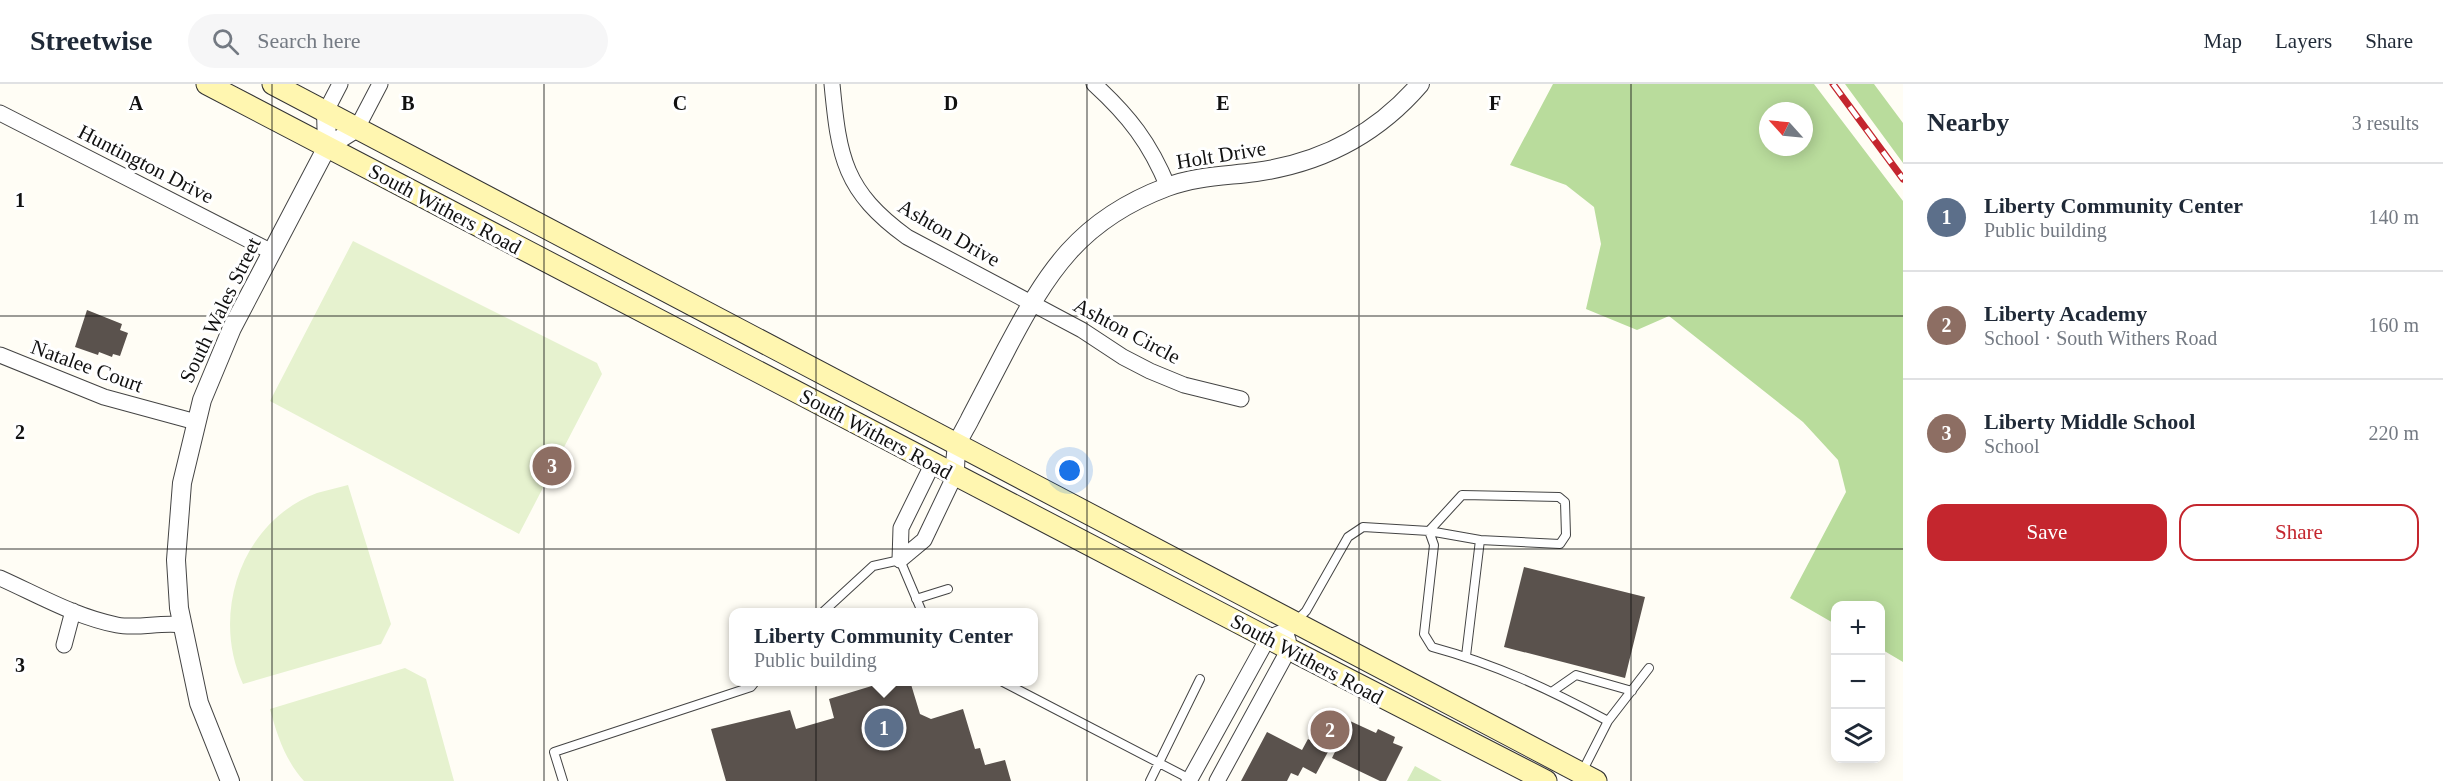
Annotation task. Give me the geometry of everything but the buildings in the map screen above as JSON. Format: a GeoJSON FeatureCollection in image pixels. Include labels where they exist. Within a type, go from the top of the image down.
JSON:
{"type":"FeatureCollection","features":[{"type":"Feature","properties":{"kind":"main road","name":"South Withers Road"},"geometry":{"type":"LineString","coordinates":[[207,84],[1268,638],[1290,634],[1588,777]]}},
{"type":"Feature","properties":{"kind":"main road","name":"South Withers Road"},"geometry":{"type":"LineString","coordinates":[[273,84],[957,446],[1546,781]]}},
{"type":"Feature","properties":{"kind":"street"},"geometry":{"type":"LineString","coordinates":[[326,111],[340,84]]}},
{"type":"Feature","properties":{"kind":"street"},"geometry":{"type":"LineString","coordinates":[[327,147],[357,128],[380,84]]}},
{"type":"Feature","properties":{"kind":"street","name":"Ashton Drive"},"geometry":{"type":"LineString","coordinates":[[832,84],[837,136],[844,161],[868,204],[886,222],[907,237],[1031,302]]}},
{"type":"Feature","properties":{"kind":"street"},"geometry":{"type":"LineString","coordinates":[[1094,84],[1122,110],[1143,136],[1158,162],[1168,187]]}},
{"type":"Feature","properties":{"kind":"street","name":"Holt Drive"},"geometry":{"type":"LineString","coordinates":[[900,560],[924,540],[955,475],[957,446],[1031,302],[1051,272],[1089,231],[1122,208],[1168,187],[1213,176],[1277,169],[1327,154],[1363,135],[1387,118],[1420,84]]}},
{"type":"Feature","properties":{"kind":"street","name":"South Wales Street"},"geometry":{"type":"LineString","coordinates":[[230,781],[199,703],[182,625],[177,582],[177,526],[182,483],[196,422],[218,358],[327,147],[326,111]]}},
{"type":"Feature","properties":{"kind":"street","name":"Huntington Drive"},"geometry":{"type":"LineString","coordinates":[[0,113],[272,252]]}},
{"type":"Feature","properties":{"kind":"street","name":"Ashton Circle"},"geometry":{"type":"LineString","coordinates":[[1031,302],[1150,371],[1184,385],[1241,399]]}},
{"type":"Feature","properties":{"kind":"street","name":"Natalee Court"},"geometry":{"type":"LineString","coordinates":[[0,355],[104,398],[196,422]]}},
{"type":"Feature","properties":{"kind":"street","name":"Holt Drive"},"geometry":{"type":"LineString","coordinates":[[900,560],[901,528],[933,463],[957,446]]}},
{"type":"Feature","properties":{"kind":"street"},"geometry":{"type":"LineString","coordinates":[[0,578],[73,611],[118,625],[168,623],[182,625]]}},
{"type":"Feature","properties":{"kind":"street"},"geometry":{"type":"LineString","coordinates":[[64,645],[73,611]]}},
{"type":"Feature","properties":{"kind":"street"},"geometry":{"type":"LineString","coordinates":[[1217,781],[1290,634]]}},
{"type":"Feature","properties":{"kind":"street"},"geometry":{"type":"LineString","coordinates":[[1191,780],[1268,638]]}},
{"type":"Feature","properties":{"kind":"lane"},"geometry":{"type":"LineString","coordinates":[[1290,634],[1306,611],[1348,537],[1363,527],[1430,531],[1480,540],[1560,544],[1566,535],[1564,502],[1559,497],[1462,495],[1430,531]]}},
{"type":"Feature","properties":{"kind":"lane"},"geometry":{"type":"LineString","coordinates":[[1430,531],[1434,545],[1424,634],[1432,647],[1511,672],[1553,691],[1608,721]]}},
{"type":"Feature","properties":{"kind":"lane"},"geometry":{"type":"LineString","coordinates":[[1466,656],[1480,540]]}},
{"type":"Feature","properties":{"kind":"lane"},"geometry":{"type":"LineString","coordinates":[[828,608],[873,566],[900,560],[920,608]]}},
{"type":"Feature","properties":{"kind":"lane"},"geometry":{"type":"LineString","coordinates":[[916,599],[948,589]]}},
{"type":"Feature","properties":{"kind":"lane"},"geometry":{"type":"LineString","coordinates":[[1588,777],[1608,721],[1649,668]]}},
{"type":"Feature","properties":{"kind":"lane"},"geometry":{"type":"LineString","coordinates":[[1553,691],[1576,675],[1632,691]]}},
{"type":"Feature","properties":{"kind":"lane"},"geometry":{"type":"LineString","coordinates":[[1150,781],[1200,679]]}},
{"type":"Feature","properties":{"kind":"lane"},"geometry":{"type":"LineString","coordinates":[[563,781],[554,752],[752,686]]}},
{"type":"Feature","properties":{"kind":"lane"},"geometry":{"type":"LineString","coordinates":[[1013,686],[1191,780]]}},
{"type":"Feature","properties":{"kind":"green space"},"geometry":{"type":"Polygon","coordinates":[[[1553,84],[1814,84],[1903,201],[1903,662],[1885,651],[1885,601],[1831,601],[1831,622],[1790,598],[1846,492],[1838,460],[1803,422],[1669,316],[1637,330],[1586,309],[1601,244],[1594,207],[1566,185],[1510,165],[1553,84]]]}},
{"type":"Feature","properties":{"kind":"green space"},"geometry":{"type":"Polygon","coordinates":[[[1845,84],[1874,84],[1903,123],[1903,163],[1845,84]]]}},
{"type":"Feature","properties":{"kind":"green space"},"geometry":{"type":"Polygon","coordinates":[[[353,241],[597,363],[602,374],[519,534],[270,401],[353,241]]]}},
{"type":"Feature","properties":{"kind":"green space"},"geometry":{"type":"Polygon","coordinates":[[[348,485],[391,624],[381,644],[243,684],[234,657],[230,628],[232,600],[240,572],[252,547],[269,525],[291,506],[317,493],[348,485]]]}},
{"type":"Feature","properties":{"kind":"green space"},"geometry":{"type":"Polygon","coordinates":[[[405,668],[426,679],[454,781],[304,781],[282,747],[270,709],[405,668]]]}},
{"type":"Feature","properties":{"kind":"green space"},"geometry":{"type":"Polygon","coordinates":[[[1415,766],[1442,781],[1407,781],[1415,766]]]}},
{"type":"Feature","properties":{"kind":"railway"},"geometry":{"type":"LineString","coordinates":[[1833,84],[1903,179]]}},
{"type":"Feature","properties":{"kind":"place","name":"Liberty Middle School"},"geometry":{"type":"Point","coordinates":[552,466]}},
{"type":"Feature","properties":{"kind":"place","name":"Liberty Community Center"},"geometry":{"type":"Point","coordinates":[884,728]}},
{"type":"Feature","properties":{"kind":"place","name":"Liberty Academy"},"geometry":{"type":"Point","coordinates":[1330,730]}}]}
